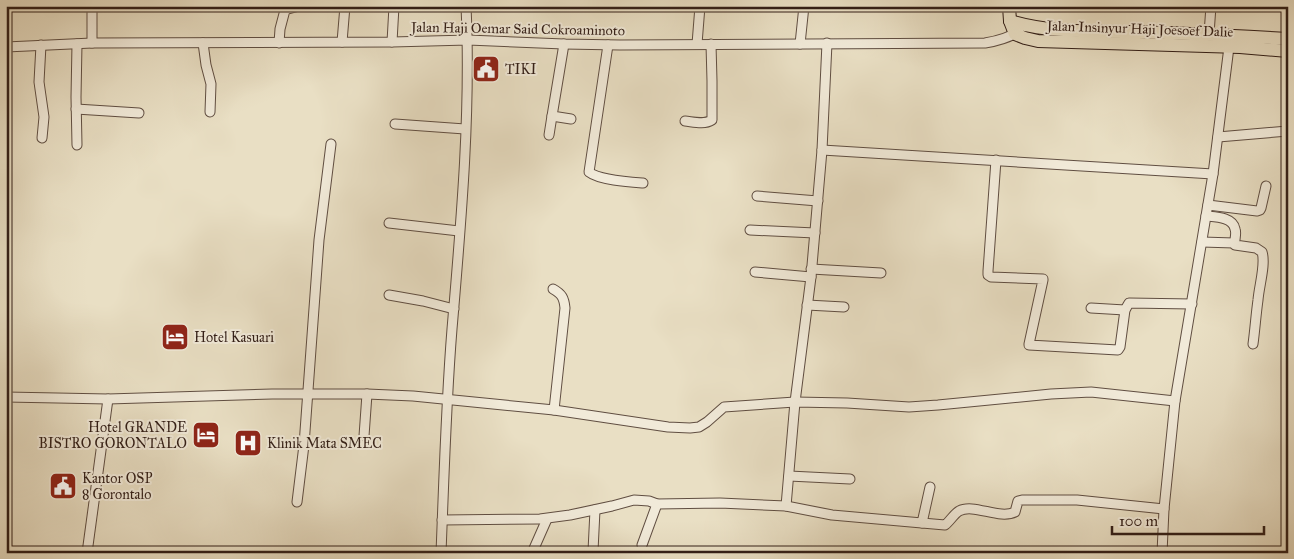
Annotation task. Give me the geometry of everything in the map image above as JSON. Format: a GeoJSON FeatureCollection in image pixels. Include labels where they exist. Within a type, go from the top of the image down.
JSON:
{"type":"FeatureCollection","features":[{"type":"Feature","properties":{"kind":"main road"},"geometry":{"type":"LineString","coordinates":[[1010,6],[1010,21],[1015,34]]}},
{"type":"Feature","properties":{"kind":"main road","name":"Jalan Insinyur Haji Joesoef Dalie"},"geometry":{"type":"LineString","coordinates":[[1010,21],[1026,26],[1056,30],[1208,34],[1237,44],[1288,51]]}},
{"type":"Feature","properties":{"kind":"main road","name":"Jalan Insinyur Haji Joesoef Dalie"},"geometry":{"type":"LineString","coordinates":[[1015,34],[1038,41],[1237,44],[1288,39]]}},
{"type":"Feature","properties":{"kind":"street"},"geometry":{"type":"LineString","coordinates":[[92,6],[92,43]]}},
{"type":"Feature","properties":{"kind":"street"},"geometry":{"type":"LineString","coordinates":[[279,43],[284,10],[299,6]]}},
{"type":"Feature","properties":{"kind":"street"},"geometry":{"type":"LineString","coordinates":[[342,42],[345,6]]}},
{"type":"Feature","properties":{"kind":"street"},"geometry":{"type":"LineString","coordinates":[[392,42],[394,6]]}},
{"type":"Feature","properties":{"kind":"street"},"geometry":{"type":"LineString","coordinates":[[441,553],[447,399],[465,129],[468,40],[466,6]]}},
{"type":"Feature","properties":{"kind":"street"},"geometry":{"type":"LineString","coordinates":[[697,44],[700,6]]}},
{"type":"Feature","properties":{"kind":"street"},"geometry":{"type":"LineString","coordinates":[[800,44],[804,6]]}},
{"type":"Feature","properties":{"kind":"street"},"geometry":{"type":"LineString","coordinates":[[1208,34],[1211,6]]}},
{"type":"Feature","properties":{"kind":"street","name":"Jalan Haji Oemar Said Cokroaminoto"},"geometry":{"type":"LineString","coordinates":[[6,46],[92,43],[468,40],[608,45],[985,43],[997,41],[1015,34],[1026,26]]}},
{"type":"Feature","properties":{"kind":"street"},"geometry":{"type":"LineString","coordinates":[[203,43],[211,84],[210,112]]}},
{"type":"Feature","properties":{"kind":"street"},"geometry":{"type":"LineString","coordinates":[[786,506],[795,402],[818,201],[828,43]]}},
{"type":"Feature","properties":{"kind":"street"},"geometry":{"type":"LineString","coordinates":[[77,44],[77,145]]}},
{"type":"Feature","properties":{"kind":"street"},"geometry":{"type":"LineString","coordinates":[[549,135],[564,44]]}},
{"type":"Feature","properties":{"kind":"street"},"geometry":{"type":"LineString","coordinates":[[685,121],[703,124],[713,118],[711,44]]}},
{"type":"Feature","properties":{"kind":"street"},"geometry":{"type":"LineString","coordinates":[[1162,553],[1164,509],[1175,401],[1218,137],[1237,44]]}},
{"type":"Feature","properties":{"kind":"street"},"geometry":{"type":"LineString","coordinates":[[41,45],[39,82],[44,117],[42,138]]}},
{"type":"Feature","properties":{"kind":"street"},"geometry":{"type":"LineString","coordinates":[[608,45],[588,172],[599,177],[643,183]]}},
{"type":"Feature","properties":{"kind":"street"},"geometry":{"type":"LineString","coordinates":[[76,109],[139,113]]}},
{"type":"Feature","properties":{"kind":"street"},"geometry":{"type":"LineString","coordinates":[[552,116],[571,119]]}},
{"type":"Feature","properties":{"kind":"street"},"geometry":{"type":"LineString","coordinates":[[395,124],[465,129]]}},
{"type":"Feature","properties":{"kind":"street"},"geometry":{"type":"LineString","coordinates":[[1218,137],[1288,131]]}},
{"type":"Feature","properties":{"kind":"street"},"geometry":{"type":"LineString","coordinates":[[297,502],[304,445],[319,240],[331,144]]}},
{"type":"Feature","properties":{"kind":"street"},"geometry":{"type":"LineString","coordinates":[[822,150],[1213,174]]}},
{"type":"Feature","properties":{"kind":"street"},"geometry":{"type":"LineString","coordinates":[[996,160],[988,275],[991,277],[1043,280],[1028,344],[1118,350],[1120,347],[1124,310],[1129,303],[1192,304]]}},
{"type":"Feature","properties":{"kind":"street"},"geometry":{"type":"LineString","coordinates":[[1208,205],[1257,211],[1261,208],[1266,186]]}},
{"type":"Feature","properties":{"kind":"street"},"geometry":{"type":"LineString","coordinates":[[756,196],[818,201]]}},
{"type":"Feature","properties":{"kind":"street"},"geometry":{"type":"LineString","coordinates":[[1206,216],[1225,218],[1232,223],[1236,230],[1234,243]]}},
{"type":"Feature","properties":{"kind":"street"},"geometry":{"type":"LineString","coordinates":[[390,224],[459,231]]}},
{"type":"Feature","properties":{"kind":"street"},"geometry":{"type":"LineString","coordinates":[[750,230],[815,233]]}},
{"type":"Feature","properties":{"kind":"street"},"geometry":{"type":"LineString","coordinates":[[1202,242],[1234,243],[1238,246],[1262,252],[1264,256],[1253,344]]}},
{"type":"Feature","properties":{"kind":"street"},"geometry":{"type":"LineString","coordinates":[[755,272],[881,272]]}},
{"type":"Feature","properties":{"kind":"street"},"geometry":{"type":"LineString","coordinates":[[553,289],[563,298],[565,308],[554,410]]}},
{"type":"Feature","properties":{"kind":"street"},"geometry":{"type":"LineString","coordinates":[[389,295],[454,309]]}},
{"type":"Feature","properties":{"kind":"street"},"geometry":{"type":"LineString","coordinates":[[807,305],[844,307]]}},
{"type":"Feature","properties":{"kind":"street"},"geometry":{"type":"LineString","coordinates":[[1091,308],[1124,310]]}},
{"type":"Feature","properties":{"kind":"street"},"geometry":{"type":"LineString","coordinates":[[6,397],[108,399],[367,394],[447,399],[554,410],[618,418],[668,427],[690,428],[699,427],[724,407],[795,402],[846,402],[908,407],[1091,392],[1175,401]]}},
{"type":"Feature","properties":{"kind":"street"},"geometry":{"type":"LineString","coordinates":[[364,436],[367,394]]}},
{"type":"Feature","properties":{"kind":"street"},"geometry":{"type":"LineString","coordinates":[[87,553],[108,399]]}},
{"type":"Feature","properties":{"kind":"street"},"geometry":{"type":"LineString","coordinates":[[789,476],[850,479]]}},
{"type":"Feature","properties":{"kind":"street"},"geometry":{"type":"LineString","coordinates":[[922,523],[930,487]]}},
{"type":"Feature","properties":{"kind":"street"},"geometry":{"type":"LineString","coordinates":[[442,520],[548,519],[570,516],[634,500],[650,501],[657,504],[786,506],[832,515],[945,525],[961,510],[1011,514],[1015,512],[1018,501],[1022,500],[1077,500],[1164,509]]}},
{"type":"Feature","properties":{"kind":"street"},"geometry":{"type":"LineString","coordinates":[[642,545],[657,504]]}},
{"type":"Feature","properties":{"kind":"street"},"geometry":{"type":"LineString","coordinates":[[593,551],[594,510]]}},
{"type":"Feature","properties":{"kind":"street"},"geometry":{"type":"LineString","coordinates":[[532,553],[548,519]]}},
{"type":"Feature","properties":{"kind":"place","name":"TIKI"},"geometry":{"type":"Point","coordinates":[486,69]}},
{"type":"Feature","properties":{"kind":"place","name":"Hotel Kasuari"},"geometry":{"type":"Point","coordinates":[175,337]}},
{"type":"Feature","properties":{"kind":"place","name":"Hotel GRANDE BISTRO GORONTALO"},"geometry":{"type":"Point","coordinates":[206,435]}},
{"type":"Feature","properties":{"kind":"place","name":"Klinik Mata SMEC"},"geometry":{"type":"Point","coordinates":[248,443]}},
{"type":"Feature","properties":{"kind":"place","name":"Kantor OSP 8 Gorontalo"},"geometry":{"type":"Point","coordinates":[63,486]}}]}
